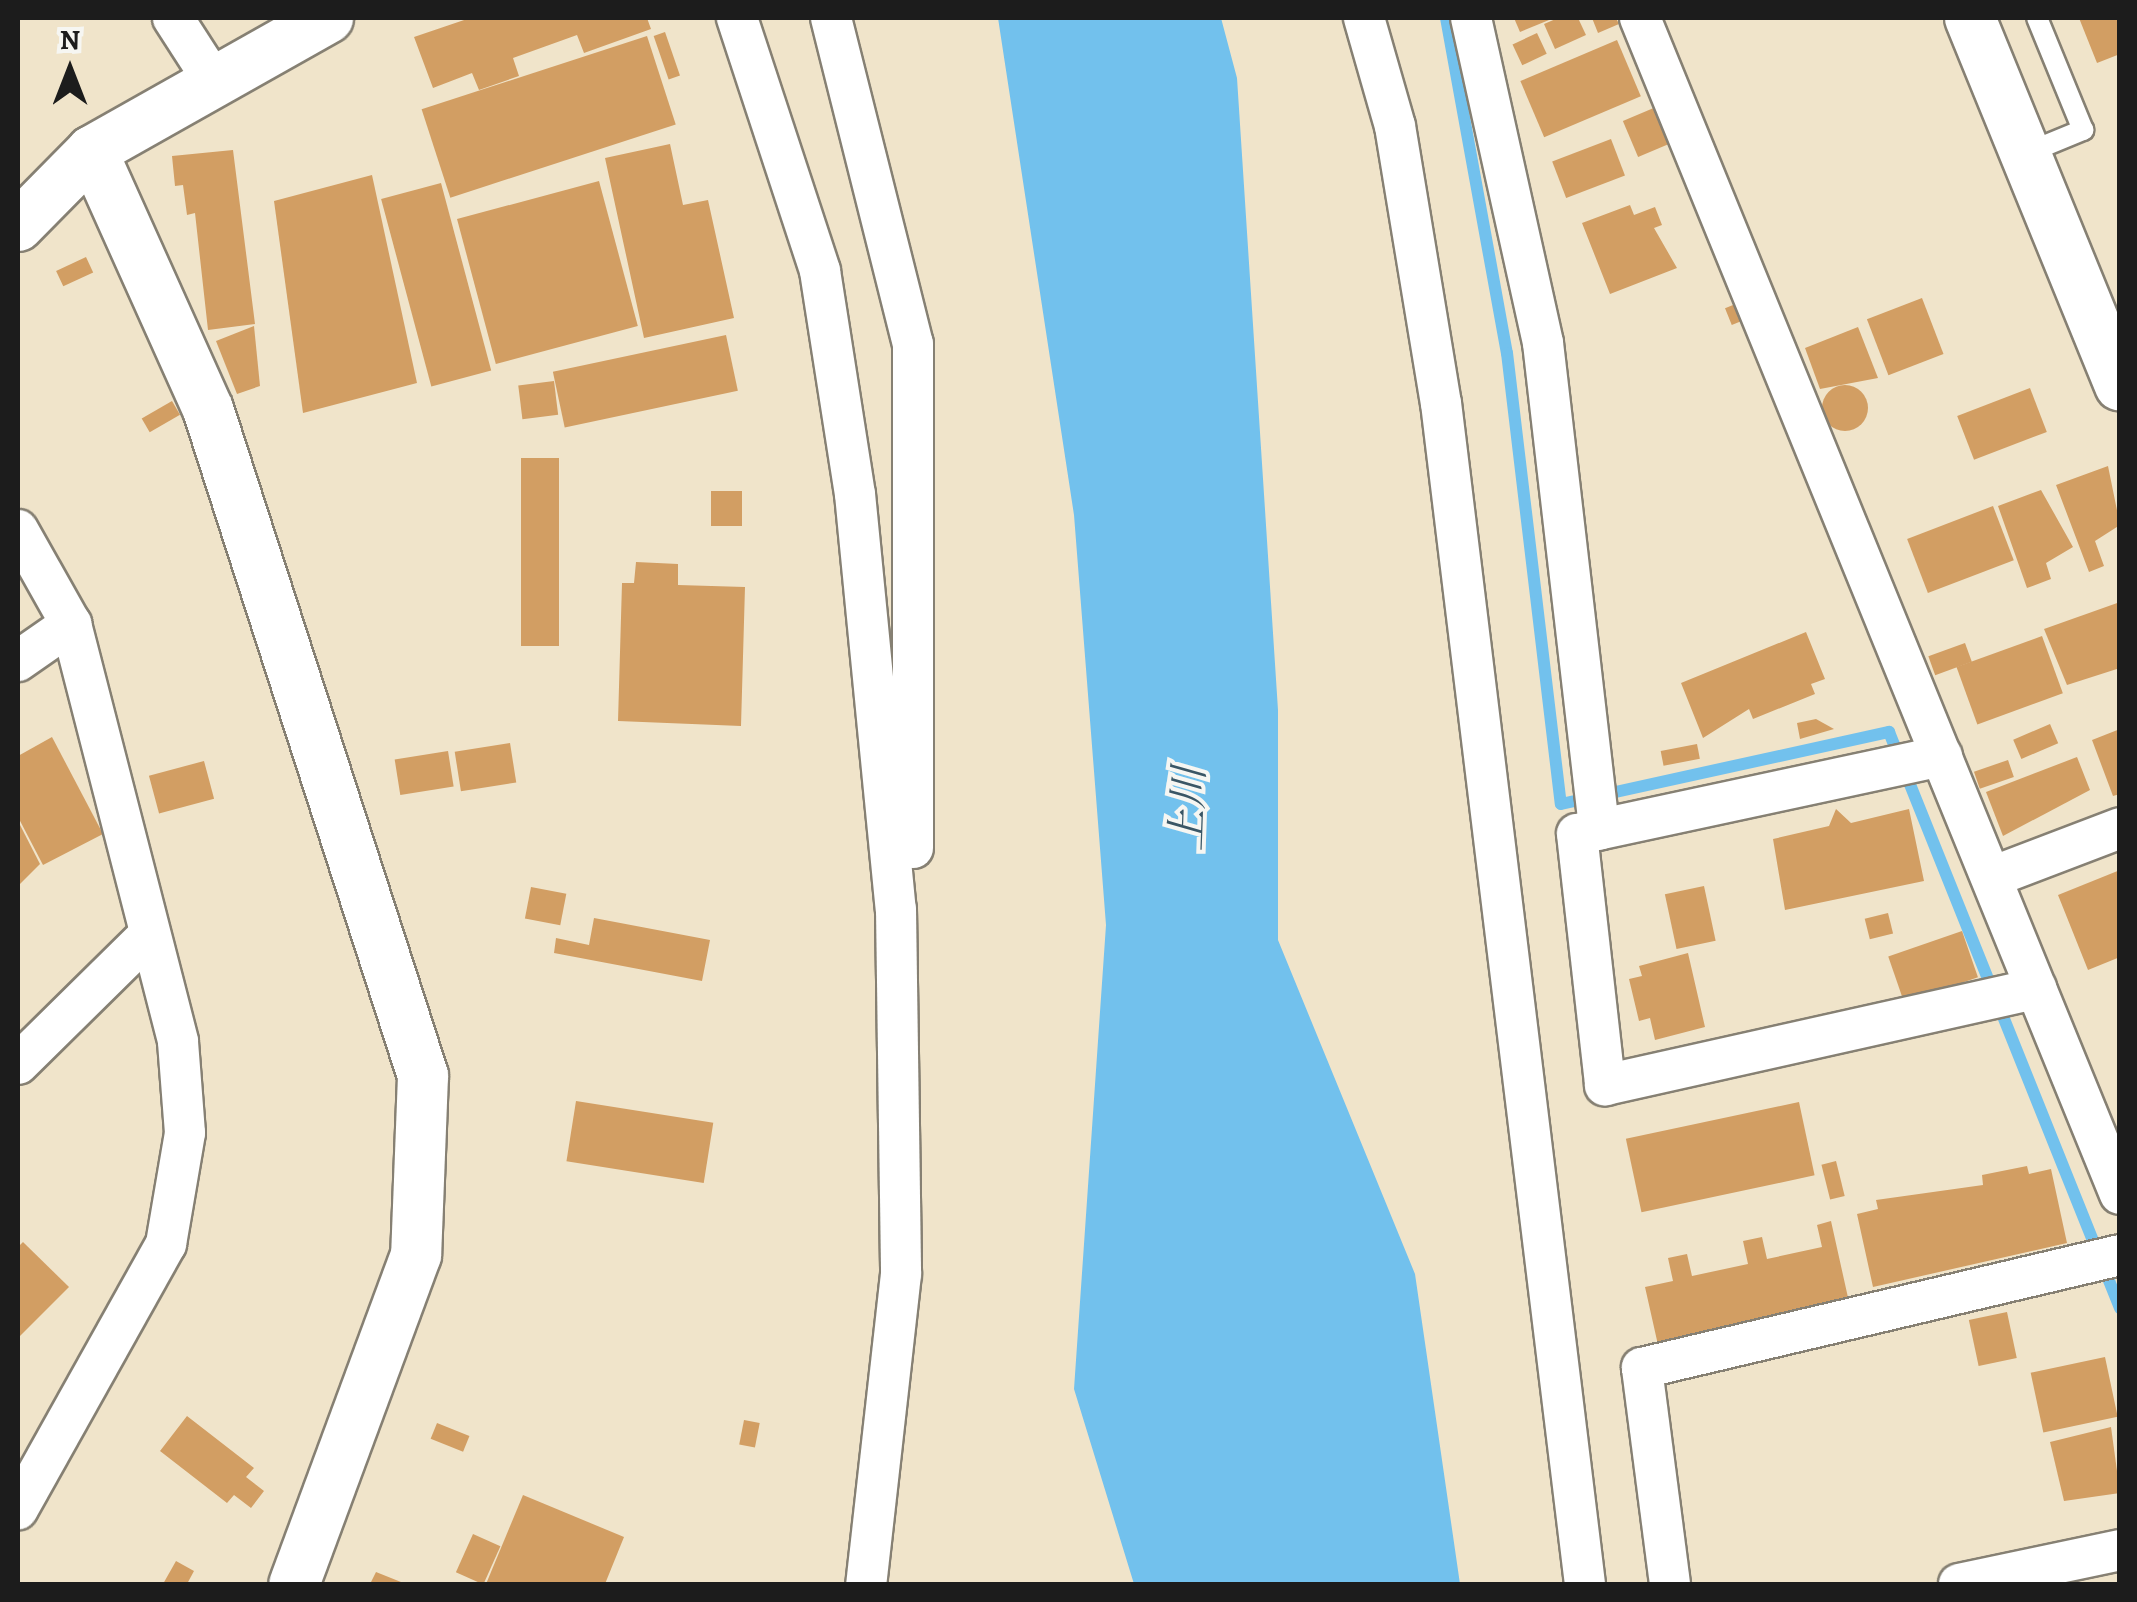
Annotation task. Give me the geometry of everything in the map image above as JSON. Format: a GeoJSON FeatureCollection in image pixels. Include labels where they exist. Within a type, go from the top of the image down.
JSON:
{"type":"FeatureCollection","features":[{"type":"Feature","properties":{"kind":"street"},"geometry":{"type":"LineString","coordinates":[[173,18],[210,78]]}},
{"type":"Feature","properties":{"kind":"street"},"geometry":{"type":"LineString","coordinates":[[19,222],[92,151],[210,78],[328,18]]}},
{"type":"Feature","properties":{"kind":"street"},"geometry":{"type":"LineString","coordinates":[[737,18],[820,270],[856,494],[896,909],[903,1102],[901,1274],[866,1584]]}},
{"type":"Feature","properties":{"kind":"street"},"geometry":{"type":"LineString","coordinates":[[831,18],[914,344],[915,1054],[903,1102]]}},
{"type":"Feature","properties":{"kind":"street"},"geometry":{"type":"LineString","coordinates":[[1364,18],[1395,126],[1441,403],[1584,1584]]}},
{"type":"Feature","properties":{"kind":"street"},"geometry":{"type":"LineString","coordinates":[[1471,18],[1544,343],[1599,830]]}},
{"type":"Feature","properties":{"kind":"street"},"geometry":{"type":"LineString","coordinates":[[1640,18],[2120,1194]]}},
{"type":"Feature","properties":{"kind":"street"},"geometry":{"type":"LineString","coordinates":[[1970,18],[2120,386]]}},
{"type":"Feature","properties":{"kind":"street"},"geometry":{"type":"LineString","coordinates":[[92,151],[208,409],[423,1076],[416,1255],[294,1584]]}},
{"type":"Feature","properties":{"kind":"street"},"geometry":{"type":"LineString","coordinates":[[18,530],[71,624],[147,937],[178,1042],[185,1133],[166,1244],[18,1508]]}},
{"type":"Feature","properties":{"kind":"street"},"geometry":{"type":"LineString","coordinates":[[18,661],[71,624]]}},
{"type":"Feature","properties":{"kind":"street"},"geometry":{"type":"LineString","coordinates":[[1942,756],[1576,834],[1605,1085],[2036,989]]}},
{"type":"Feature","properties":{"kind":"street"},"geometry":{"type":"LineString","coordinates":[[1992,876],[2120,828]]}},
{"type":"Feature","properties":{"kind":"street"},"geometry":{"type":"LineString","coordinates":[[18,1064],[147,937]]}},
{"type":"Feature","properties":{"kind":"street"},"geometry":{"type":"LineString","coordinates":[[1670,1584],[1642,1368],[2120,1254]]}},
{"type":"Feature","properties":{"kind":"street"},"geometry":{"type":"LineString","coordinates":[[1959,1584],[2120,1550]]}},
{"type":"Feature","properties":{"kind":"lane"},"geometry":{"type":"LineString","coordinates":[[2025,154],[2083,130],[2037,18]]}},
{"type":"Feature","properties":{"kind":"water","name":"上川"},"geometry":{"type":"Polygon","coordinates":[[[998,18],[1221,18],[1237,78],[1278,710],[1278,940],[1415,1274],[1460,1584],[1134,1584],[1074,1389],[1106,925],[1074,515],[998,18]]]}},
{"type":"Feature","properties":{"kind":"building"},"geometry":{"type":"Polygon","coordinates":[[[470,18],[647,18],[651,29],[584,53],[577,35],[513,58],[519,76],[479,90],[472,73],[433,88],[414,37],[470,18]]]}},
{"type":"Feature","properties":{"kind":"building"},"geometry":{"type":"Polygon","coordinates":[[[1514,18],[1554,18],[1520,32],[1514,18]]]}},
{"type":"Feature","properties":{"kind":"building"},"geometry":{"type":"Polygon","coordinates":[[[1558,18],[1578,18],[1586,35],[1555,49],[1544,24],[1558,18]]]}},
{"type":"Feature","properties":{"kind":"building"},"geometry":{"type":"Polygon","coordinates":[[[1592,18],[1616,18],[1619,24],[1598,33],[1592,18]]]}},
{"type":"Feature","properties":{"kind":"building"},"geometry":{"type":"Polygon","coordinates":[[[2079,18],[2120,18],[2120,54],[2097,63],[2079,18]]]}},
{"type":"Feature","properties":{"kind":"building"},"geometry":{"type":"Polygon","coordinates":[[[665,32],[680,75],[669,79],[654,36],[665,32]]]}},
{"type":"Feature","properties":{"kind":"building"},"geometry":{"type":"Polygon","coordinates":[[[1537,33],[1547,54],[1522,65],[1513,44],[1537,33]]]}},
{"type":"Feature","properties":{"kind":"building"},"geometry":{"type":"Polygon","coordinates":[[[647,36],[676,124],[450,198],[422,109],[647,36]]]}},
{"type":"Feature","properties":{"kind":"building"},"geometry":{"type":"Polygon","coordinates":[[[1617,40],[1641,96],[1544,137],[1520,81],[1617,40]]]}},
{"type":"Feature","properties":{"kind":"building"},"geometry":{"type":"Polygon","coordinates":[[[1656,107],[1671,143],[1638,157],[1623,121],[1656,107]]]}},
{"type":"Feature","properties":{"kind":"building"},"geometry":{"type":"Polygon","coordinates":[[[1611,139],[1625,175],[1566,198],[1552,162],[1611,139]]]}},
{"type":"Feature","properties":{"kind":"building"},"geometry":{"type":"Polygon","coordinates":[[[670,144],[683,205],[708,200],[734,318],[644,338],[605,158],[670,144]]]}},
{"type":"Feature","properties":{"kind":"building"},"geometry":{"type":"Polygon","coordinates":[[[233,150],[255,324],[208,330],[195,213],[187,215],[183,185],[175,186],[172,156],[233,150]]]}},
{"type":"Feature","properties":{"kind":"building"},"geometry":{"type":"Polygon","coordinates":[[[372,175],[417,383],[303,413],[274,201],[372,175]]]}},
{"type":"Feature","properties":{"kind":"building"},"geometry":{"type":"Polygon","coordinates":[[[599,181],[638,326],[496,364],[457,219],[599,181]]]}},
{"type":"Feature","properties":{"kind":"building"},"geometry":{"type":"Polygon","coordinates":[[[441,183],[491,370],[431,386],[381,199],[441,183]]]}},
{"type":"Feature","properties":{"kind":"building"},"geometry":{"type":"Polygon","coordinates":[[[1630,205],[1634,215],[1655,207],[1662,225],[1654,228],[1677,268],[1610,294],[1582,223],[1630,205]]]}},
{"type":"Feature","properties":{"kind":"building"},"geometry":{"type":"Polygon","coordinates":[[[86,257],[93,272],[63,286],[56,271],[86,257]]]}},
{"type":"Feature","properties":{"kind":"building"},"geometry":{"type":"Polygon","coordinates":[[[1922,298],[1944,354],[1888,375],[1867,319],[1922,298]]]}},
{"type":"Feature","properties":{"kind":"building"},"geometry":{"type":"Polygon","coordinates":[[[1738,303],[1745,320],[1732,325],[1725,308],[1738,303]]]}},
{"type":"Feature","properties":{"kind":"building"},"geometry":{"type":"Polygon","coordinates":[[[254,326],[260,386],[237,394],[216,341],[254,326]]]}},
{"type":"Feature","properties":{"kind":"building"},"geometry":{"type":"Polygon","coordinates":[[[1858,327],[1878,378],[1820,389],[1805,348],[1858,327]]]}},
{"type":"Feature","properties":{"kind":"building"},"geometry":{"type":"Polygon","coordinates":[[[726,335],[738,391],[565,428],[553,372],[726,335]]]}},
{"type":"Feature","properties":{"kind":"building"},"geometry":{"type":"Polygon","coordinates":[[[554,381],[558,415],[522,419],[518,385],[554,381]]]}},
{"type":"Feature","properties":{"kind":"building"},"geometry":{"type":"Polygon","coordinates":[[[1845,385],[1861,392],[1868,408],[1861,424],[1845,431],[1829,424],[1822,408],[1829,392],[1845,385]]]}},
{"type":"Feature","properties":{"kind":"building"},"geometry":{"type":"Polygon","coordinates":[[[2030,388],[2047,432],[1974,460],[1957,416],[2030,388]]]}},
{"type":"Feature","properties":{"kind":"building"},"geometry":{"type":"Polygon","coordinates":[[[172,401],[180,415],[150,432],[142,418],[172,401]]]}},
{"type":"Feature","properties":{"kind":"building"},"geometry":{"type":"Polygon","coordinates":[[[521,458],[559,458],[559,646],[521,646],[521,458]]]}},
{"type":"Feature","properties":{"kind":"building"},"geometry":{"type":"Polygon","coordinates":[[[2108,466],[2120,525],[2095,541],[2104,566],[2089,572],[2056,485],[2108,466]]]}},
{"type":"Feature","properties":{"kind":"building"},"geometry":{"type":"Polygon","coordinates":[[[2041,490],[2073,547],[2046,563],[2051,579],[2027,588],[1998,506],[2041,490]]]}},
{"type":"Feature","properties":{"kind":"building"},"geometry":{"type":"Polygon","coordinates":[[[711,491],[742,491],[742,526],[711,526],[711,491]]]}},
{"type":"Feature","properties":{"kind":"building"},"geometry":{"type":"Polygon","coordinates":[[[1993,506],[2014,560],[1928,593],[1907,539],[1993,506]]]}},
{"type":"Feature","properties":{"kind":"building"},"geometry":{"type":"Polygon","coordinates":[[[636,562],[678,564],[678,585],[745,587],[741,726],[618,721],[622,583],[634,583],[636,562]]]}},
{"type":"Feature","properties":{"kind":"building"},"geometry":{"type":"Polygon","coordinates":[[[2120,602],[2120,668],[2067,685],[2044,629],[2120,602]]]}},
{"type":"Feature","properties":{"kind":"building"},"geometry":{"type":"Polygon","coordinates":[[[1806,632],[1825,679],[1811,684],[1815,694],[1753,719],[1749,709],[1703,738],[1681,683],[1806,632]]]}},
{"type":"Feature","properties":{"kind":"building"},"geometry":{"type":"Polygon","coordinates":[[[2042,636],[2063,693],[1977,724],[1956,667],[2042,636]]]}},
{"type":"Feature","properties":{"kind":"building"},"geometry":{"type":"Polygon","coordinates":[[[1965,643],[1972,662],[1935,675],[1928,656],[1965,643]]]}},
{"type":"Feature","properties":{"kind":"building"},"geometry":{"type":"Polygon","coordinates":[[[1816,719],[1834,729],[1800,739],[1797,723],[1816,719]]]}},
{"type":"Feature","properties":{"kind":"building"},"geometry":{"type":"Polygon","coordinates":[[[2050,724],[2058,743],[2021,759],[2013,740],[2050,724]]]}},
{"type":"Feature","properties":{"kind":"building"},"geometry":{"type":"Polygon","coordinates":[[[2120,729],[2120,794],[2113,796],[2092,740],[2120,729]]]}},
{"type":"Feature","properties":{"kind":"building"},"geometry":{"type":"Polygon","coordinates":[[[52,737],[103,834],[43,865],[18,817],[18,756],[52,737]]]}},
{"type":"Feature","properties":{"kind":"building"},"geometry":{"type":"Polygon","coordinates":[[[510,743],[516,783],[461,791],[455,752],[510,743]]]}},
{"type":"Feature","properties":{"kind":"building"},"geometry":{"type":"Polygon","coordinates":[[[1697,744],[1700,759],[1664,766],[1661,751],[1697,744]]]}},
{"type":"Feature","properties":{"kind":"building"},"geometry":{"type":"Polygon","coordinates":[[[448,751],[454,787],[400,795],[395,759],[448,751]]]}},
{"type":"Feature","properties":{"kind":"building"},"geometry":{"type":"Polygon","coordinates":[[[2077,757],[2090,790],[2003,836],[1986,792],[2077,757]]]}},
{"type":"Feature","properties":{"kind":"building"},"geometry":{"type":"Polygon","coordinates":[[[2008,760],[2014,777],[1980,789],[1974,772],[2008,760]]]}},
{"type":"Feature","properties":{"kind":"building"},"geometry":{"type":"Polygon","coordinates":[[[204,761],[214,799],[159,813],[149,776],[204,761]]]}},
{"type":"Feature","properties":{"kind":"building"},"geometry":{"type":"Polygon","coordinates":[[[1836,809],[1851,823],[1909,809],[1924,881],[1785,910],[1773,839],[1829,826],[1836,809]]]}},
{"type":"Feature","properties":{"kind":"building"},"geometry":{"type":"Polygon","coordinates":[[[18,821],[40,864],[18,886],[18,821]]]}},
{"type":"Feature","properties":{"kind":"building"},"geometry":{"type":"Polygon","coordinates":[[[2120,870],[2120,957],[2088,970],[2058,895],[2120,870]]]}},
{"type":"Feature","properties":{"kind":"building"},"geometry":{"type":"Polygon","coordinates":[[[1704,886],[1716,941],[1677,949],[1665,894],[1704,886]]]}},
{"type":"Feature","properties":{"kind":"building"},"geometry":{"type":"Polygon","coordinates":[[[531,887],[566,894],[560,925],[525,918],[531,887]]]}},
{"type":"Feature","properties":{"kind":"building"},"geometry":{"type":"Polygon","coordinates":[[[1888,913],[1893,933],[1870,939],[1865,919],[1888,913]]]}},
{"type":"Feature","properties":{"kind":"building"},"geometry":{"type":"Polygon","coordinates":[[[594,918],[710,940],[702,981],[554,953],[556,938],[589,945],[594,918]]]}},
{"type":"Feature","properties":{"kind":"building"},"geometry":{"type":"Polygon","coordinates":[[[1962,931],[1978,977],[1904,1003],[1888,956],[1962,931]]]}},
{"type":"Feature","properties":{"kind":"building"},"geometry":{"type":"Polygon","coordinates":[[[1688,953],[1705,1027],[1655,1040],[1650,1018],[1639,1021],[1629,979],[1642,976],[1639,966],[1688,953]]]}},
{"type":"Feature","properties":{"kind":"building"},"geometry":{"type":"Polygon","coordinates":[[[576,1101],[713,1123],[704,1183],[566,1161],[576,1101]]]}},
{"type":"Feature","properties":{"kind":"building"},"geometry":{"type":"Polygon","coordinates":[[[1799,1102],[1815,1175],[1641,1212],[1626,1139],[1799,1102]]]}},
{"type":"Feature","properties":{"kind":"building"},"geometry":{"type":"Polygon","coordinates":[[[1836,1161],[1845,1196],[1830,1200],[1821,1165],[1836,1161]]]}},
{"type":"Feature","properties":{"kind":"building"},"geometry":{"type":"Polygon","coordinates":[[[2027,1166],[2029,1174],[2051,1169],[2067,1243],[1873,1287],[1857,1214],[1878,1209],[1876,1200],[1983,1185],[1982,1175],[2027,1166]]]}},
{"type":"Feature","properties":{"kind":"building"},"geometry":{"type":"Polygon","coordinates":[[[1831,1221],[1849,1302],[1658,1345],[1645,1287],[1673,1281],[1668,1258],[1687,1254],[1692,1276],[1748,1264],[1743,1241],[1762,1237],[1767,1259],[1822,1247],[1817,1225],[1831,1221]]]}},
{"type":"Feature","properties":{"kind":"building"},"geometry":{"type":"Polygon","coordinates":[[[23,1242],[69,1287],[18,1338],[18,1247],[23,1242]]]}},
{"type":"Feature","properties":{"kind":"building"},"geometry":{"type":"Polygon","coordinates":[[[2007,1312],[2017,1358],[1979,1366],[1969,1320],[2007,1312]]]}},
{"type":"Feature","properties":{"kind":"building"},"geometry":{"type":"Polygon","coordinates":[[[2105,1357],[2118,1417],[2043,1432],[2031,1373],[2105,1357]]]}},
{"type":"Feature","properties":{"kind":"building"},"geometry":{"type":"Polygon","coordinates":[[[187,1416],[254,1468],[246,1477],[264,1491],[251,1508],[234,1495],[227,1503],[160,1451],[187,1416]]]}},
{"type":"Feature","properties":{"kind":"building"},"geometry":{"type":"Polygon","coordinates":[[[744,1420],[760,1423],[755,1448],[739,1445],[744,1420]]]}},
{"type":"Feature","properties":{"kind":"building"},"geometry":{"type":"Polygon","coordinates":[[[437,1423],[469,1436],[463,1452],[431,1439],[437,1423]]]}},
{"type":"Feature","properties":{"kind":"building"},"geometry":{"type":"Polygon","coordinates":[[[2111,1427],[2120,1493],[2064,1501],[2050,1442],[2111,1427]]]}},
{"type":"Feature","properties":{"kind":"building"},"geometry":{"type":"Polygon","coordinates":[[[523,1495],[624,1537],[605,1584],[486,1584],[523,1495]]]}},
{"type":"Feature","properties":{"kind":"building"},"geometry":{"type":"Polygon","coordinates":[[[473,1534],[500,1546],[484,1584],[456,1572],[473,1534]]]}},
{"type":"Feature","properties":{"kind":"building"},"geometry":{"type":"Polygon","coordinates":[[[176,1561],[194,1571],[187,1584],[163,1584],[176,1561]]]}},
{"type":"Feature","properties":{"kind":"building"},"geometry":{"type":"Polygon","coordinates":[[[376,1572],[406,1584],[370,1584],[376,1572]]]}},
{"type":"Feature","properties":{"kind":"waterway"},"geometry":{"type":"LineString","coordinates":[[1446,18],[1507,353],[1561,804],[1889,732],[2120,1308]]}}]}
